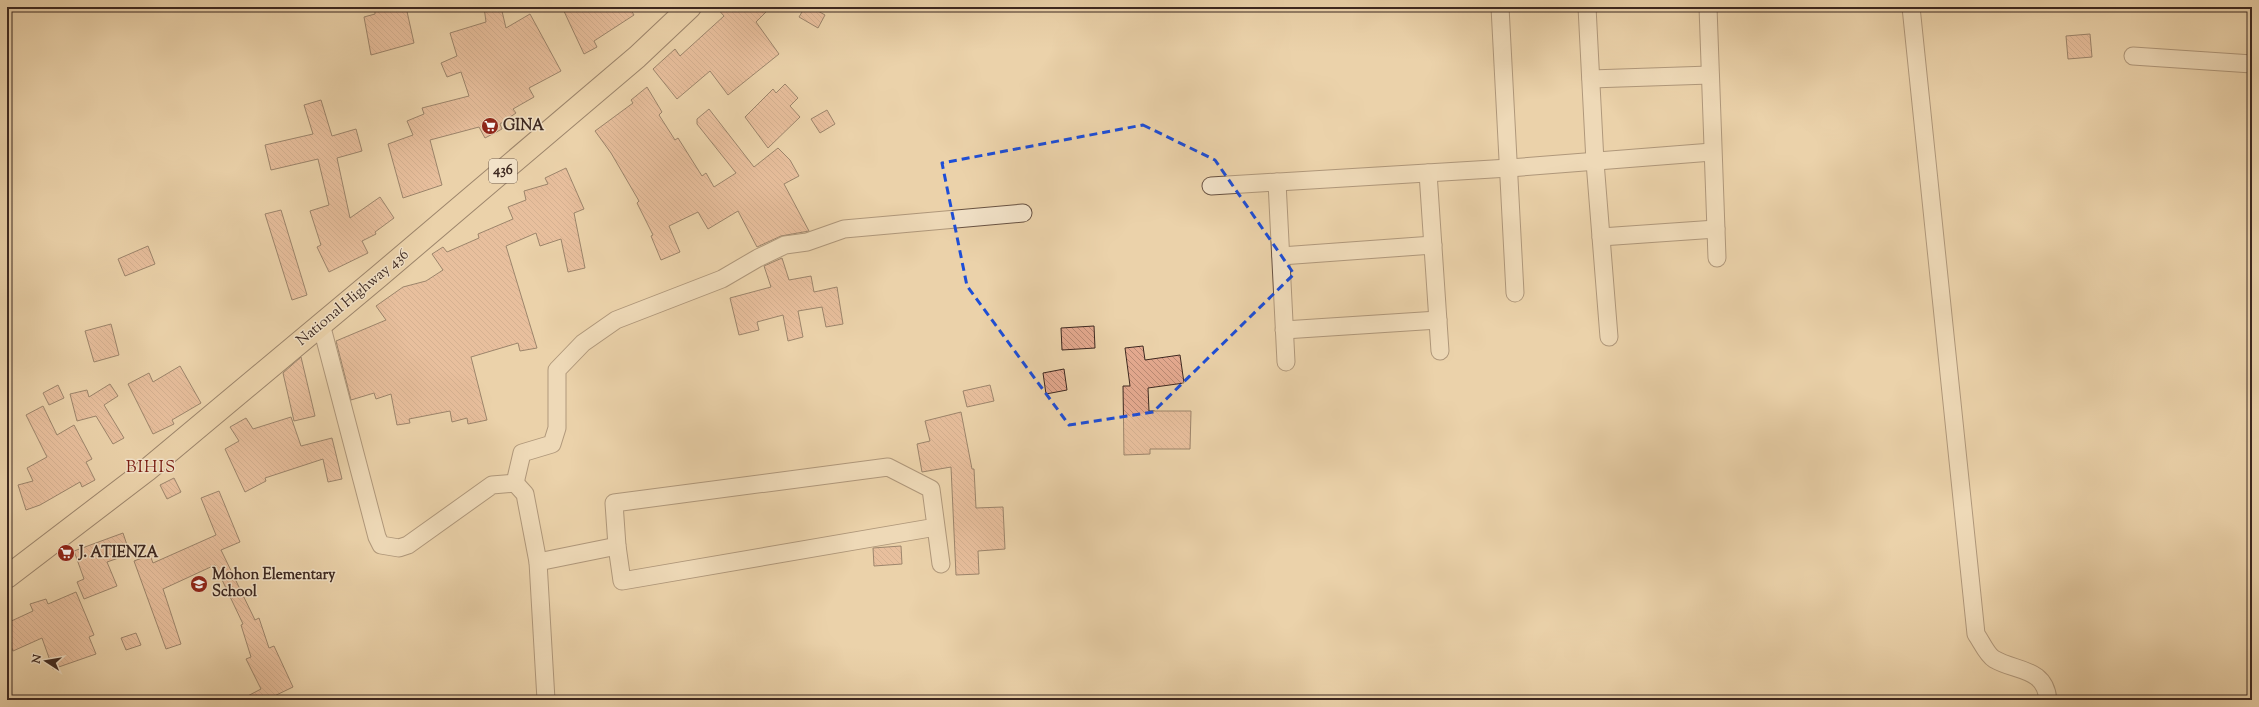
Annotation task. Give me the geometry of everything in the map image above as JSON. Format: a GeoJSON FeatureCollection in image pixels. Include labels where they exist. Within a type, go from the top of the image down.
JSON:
{"type":"FeatureCollection","features":[{"type":"Feature","properties":{"kind":"main road","name":"National Highway 436"},"geometry":{"type":"LineString","coordinates":[[7,577],[147,470],[582,105],[637,57],[690,7]]}},
{"type":"Feature","properties":{"kind":"street"},"geometry":{"type":"LineString","coordinates":[[1500,7],[1515,293]]}},
{"type":"Feature","properties":{"kind":"street"},"geometry":{"type":"LineString","coordinates":[[1587,7],[1595,162],[1609,337]]}},
{"type":"Feature","properties":{"kind":"street"},"geometry":{"type":"LineString","coordinates":[[1708,7],[1717,258]]}},
{"type":"Feature","properties":{"kind":"street"},"geometry":{"type":"LineString","coordinates":[[1911,7],[1976,634],[1993,659],[2034,673],[2047,693],[2048,700]]}},
{"type":"Feature","properties":{"kind":"street"},"geometry":{"type":"LineString","coordinates":[[2133,56],[2252,64]]}},
{"type":"Feature","properties":{"kind":"street"},"geometry":{"type":"LineString","coordinates":[[1591,79],[1710,75]]}},
{"type":"Feature","properties":{"kind":"street"},"geometry":{"type":"LineString","coordinates":[[1211,186],[1509,168],[1712,152]]}},
{"type":"Feature","properties":{"kind":"street"},"geometry":{"type":"LineString","coordinates":[[1428,173],[1440,351]]}},
{"type":"Feature","properties":{"kind":"street"},"geometry":{"type":"LineString","coordinates":[[1277,182],[1286,362]]}},
{"type":"Feature","properties":{"kind":"street"},"geometry":{"type":"LineString","coordinates":[[515,483],[522,453],[552,444],[557,428],[557,370],[583,343],[616,320],[722,279],[758,258],[785,245],[807,242],[844,229],[1023,213]]}},
{"type":"Feature","properties":{"kind":"street"},"geometry":{"type":"LineString","coordinates":[[1601,237],[1716,229]]}},
{"type":"Feature","properties":{"kind":"street"},"geometry":{"type":"LineString","coordinates":[[1281,256],[1433,245]]}},
{"type":"Feature","properties":{"kind":"street"},"geometry":{"type":"LineString","coordinates":[[1284,330],[1438,320]]}},
{"type":"Feature","properties":{"kind":"street"},"geometry":{"type":"LineString","coordinates":[[321,324],[377,537],[381,545],[399,548],[408,545],[492,485],[515,483]]}},
{"type":"Feature","properties":{"kind":"street"},"geometry":{"type":"LineString","coordinates":[[936,527],[622,581],[617,546],[614,504],[888,466],[931,489],[941,564]]}},
{"type":"Feature","properties":{"kind":"street"},"geometry":{"type":"LineString","coordinates":[[515,483],[525,494],[538,562],[546,700]]}},
{"type":"Feature","properties":{"kind":"street"},"geometry":{"type":"LineString","coordinates":[[538,562],[617,546]]}},
{"type":"Feature","properties":{"kind":"highlighted area"},"geometry":{"type":"Polygon","coordinates":[[[1143,125],[1215,160],[1294,274],[1153,412],[1069,425],[967,286],[942,163],[1143,125]]]}},
{"type":"Feature","properties":{"kind":"building"},"geometry":{"type":"Polygon","coordinates":[[[375,7],[406,7],[414,43],[371,55],[364,17],[375,14],[375,7]]]}},
{"type":"Feature","properties":{"kind":"building"},"geometry":{"type":"Polygon","coordinates":[[[484,7],[501,7],[506,28],[530,14],[561,71],[529,88],[534,97],[513,109],[516,113],[500,124],[502,129],[485,138],[479,127],[430,140],[442,185],[403,198],[388,144],[413,135],[407,121],[424,114],[422,108],[469,96],[461,72],[447,77],[441,63],[457,56],[450,33],[486,22],[484,7]]]}},
{"type":"Feature","properties":{"kind":"building"},"geometry":{"type":"Polygon","coordinates":[[[562,7],[629,7],[634,15],[594,41],[597,47],[584,54],[562,7]]]}},
{"type":"Feature","properties":{"kind":"building"},"geometry":{"type":"Polygon","coordinates":[[[716,7],[771,7],[756,22],[779,54],[728,95],[710,71],[677,99],[653,69],[675,49],[680,56],[724,16],[716,7]]]}},
{"type":"Feature","properties":{"kind":"building"},"geometry":{"type":"Polygon","coordinates":[[[805,7],[811,7],[825,15],[818,28],[799,17],[805,7]]]}},
{"type":"Feature","properties":{"kind":"building"},"geometry":{"type":"Polygon","coordinates":[[[2090,34],[2092,57],[2068,59],[2066,36],[2090,34]]]}},
{"type":"Feature","properties":{"kind":"building"},"geometry":{"type":"Polygon","coordinates":[[[785,84],[798,98],[790,106],[800,117],[768,148],[745,117],[773,89],[776,93],[785,84]]]}},
{"type":"Feature","properties":{"kind":"building"},"geometry":{"type":"Polygon","coordinates":[[[647,87],[662,112],[659,115],[675,140],[678,138],[702,176],[706,173],[714,187],[736,173],[697,124],[697,119],[709,109],[754,167],[778,148],[790,160],[799,176],[784,184],[809,231],[781,236],[757,247],[738,211],[708,229],[698,212],[669,226],[680,252],[661,260],[651,236],[653,235],[637,203],[639,201],[611,153],[595,131],[633,103],[631,100],[647,87]]]}},
{"type":"Feature","properties":{"kind":"building"},"geometry":{"type":"Polygon","coordinates":[[[321,100],[332,136],[356,129],[362,151],[337,158],[350,218],[380,197],[394,218],[375,232],[376,234],[362,241],[368,253],[329,272],[317,247],[321,245],[310,211],[329,205],[318,159],[271,170],[265,145],[313,134],[304,105],[321,100]]]}},
{"type":"Feature","properties":{"kind":"building"},"geometry":{"type":"Polygon","coordinates":[[[827,110],[835,124],[820,133],[811,119],[827,110]]]}},
{"type":"Feature","properties":{"kind":"building"},"geometry":{"type":"Polygon","coordinates":[[[566,168],[584,209],[574,213],[585,268],[568,272],[561,239],[540,246],[536,233],[506,246],[537,348],[520,351],[518,343],[471,357],[487,420],[468,424],[467,418],[452,422],[450,411],[409,419],[410,423],[397,425],[391,394],[376,399],[374,393],[351,400],[336,341],[386,320],[376,306],[403,287],[426,281],[443,270],[432,254],[443,247],[447,252],[479,238],[478,234],[513,219],[508,207],[526,200],[524,191],[548,184],[545,178],[566,168]]]}},
{"type":"Feature","properties":{"kind":"building"},"geometry":{"type":"Polygon","coordinates":[[[281,210],[307,295],[292,300],[265,214],[281,210]]]}},
{"type":"Feature","properties":{"kind":"building"},"geometry":{"type":"Polygon","coordinates":[[[148,246],[155,264],[125,276],[118,259],[148,246]]]}},
{"type":"Feature","properties":{"kind":"building"},"geometry":{"type":"Polygon","coordinates":[[[782,258],[789,280],[811,276],[814,292],[837,287],[843,324],[826,327],[822,307],[798,311],[803,337],[788,341],[783,315],[757,322],[759,330],[739,335],[730,298],[771,287],[764,266],[782,258]]]}},
{"type":"Feature","properties":{"kind":"building"},"geometry":{"type":"Polygon","coordinates":[[[111,324],[119,355],[94,362],[85,331],[111,324]]]}},
{"type":"Feature","properties":{"kind":"building"},"geometry":{"type":"Polygon","coordinates":[[[1094,326],[1095,348],[1062,350],[1061,328],[1094,326]]]}},
{"type":"Feature","properties":{"kind":"building"},"geometry":{"type":"Polygon","coordinates":[[[1143,346],[1145,360],[1180,355],[1184,383],[1148,388],[1149,411],[1191,411],[1190,449],[1150,449],[1150,454],[1124,455],[1123,386],[1130,386],[1125,348],[1143,346]]]}},
{"type":"Feature","properties":{"kind":"building"},"geometry":{"type":"Polygon","coordinates":[[[301,357],[315,416],[294,421],[283,373],[301,357]]]}},
{"type":"Feature","properties":{"kind":"building"},"geometry":{"type":"Polygon","coordinates":[[[180,366],[201,403],[172,420],[174,424],[153,434],[128,384],[149,373],[153,382],[180,366]]]}},
{"type":"Feature","properties":{"kind":"building"},"geometry":{"type":"Polygon","coordinates":[[[1064,369],[1067,390],[1046,394],[1043,373],[1064,369]]]}},
{"type":"Feature","properties":{"kind":"building"},"geometry":{"type":"Polygon","coordinates":[[[110,384],[118,396],[104,405],[124,438],[113,444],[96,416],[77,421],[70,394],[87,390],[89,397],[110,384]]]}},
{"type":"Feature","properties":{"kind":"building"},"geometry":{"type":"Polygon","coordinates":[[[58,385],[64,398],[49,405],[43,393],[58,385]]]}},
{"type":"Feature","properties":{"kind":"building"},"geometry":{"type":"Polygon","coordinates":[[[990,385],[994,401],[967,407],[963,391],[990,385]]]}},
{"type":"Feature","properties":{"kind":"building"},"geometry":{"type":"Polygon","coordinates":[[[43,406],[57,435],[74,425],[92,459],[86,462],[95,480],[82,487],[80,482],[40,505],[26,510],[18,485],[33,481],[27,468],[47,457],[26,415],[43,406]]]}},
{"type":"Feature","properties":{"kind":"building"},"geometry":{"type":"Polygon","coordinates":[[[961,412],[972,469],[974,469],[976,508],[1003,507],[1005,549],[978,551],[979,574],[956,575],[951,467],[922,472],[917,444],[930,441],[925,421],[961,412]]]}},
{"type":"Feature","properties":{"kind":"building"},"geometry":{"type":"Polygon","coordinates":[[[291,417],[301,446],[332,438],[342,479],[328,482],[323,459],[265,478],[266,481],[245,492],[225,449],[239,441],[230,427],[246,418],[253,429],[291,417]]]}},
{"type":"Feature","properties":{"kind":"building"},"geometry":{"type":"Polygon","coordinates":[[[174,478],[181,492],[167,499],[160,485],[174,478]]]}},
{"type":"Feature","properties":{"kind":"building"},"geometry":{"type":"Polygon","coordinates":[[[219,491],[240,542],[221,550],[255,620],[259,618],[269,648],[274,646],[293,687],[266,700],[240,700],[261,689],[246,659],[251,657],[241,625],[243,624],[215,565],[163,589],[181,644],[166,649],[134,561],[150,555],[153,563],[216,535],[201,498],[219,491]]]}},
{"type":"Feature","properties":{"kind":"building"},"geometry":{"type":"Polygon","coordinates":[[[123,533],[130,554],[107,562],[117,586],[84,599],[77,582],[84,579],[74,551],[123,533]]]}},
{"type":"Feature","properties":{"kind":"building"},"geometry":{"type":"Polygon","coordinates":[[[901,546],[902,564],[874,566],[873,548],[901,546]]]}},
{"type":"Feature","properties":{"kind":"building"},"geometry":{"type":"Polygon","coordinates":[[[76,592],[94,635],[89,637],[96,654],[53,669],[42,638],[13,651],[7,638],[7,623],[33,611],[30,604],[46,599],[48,604],[76,592]]]}},
{"type":"Feature","properties":{"kind":"building"},"geometry":{"type":"Polygon","coordinates":[[[136,633],[141,645],[126,650],[121,638],[136,633]]]}},
{"type":"Feature","properties":{"kind":"place","name":"GINA"},"geometry":{"type":"Point","coordinates":[490,126]}},
{"type":"Feature","properties":{"kind":"place","name":"J. ATIENZA"},"geometry":{"type":"Point","coordinates":[66,553]}},
{"type":"Feature","properties":{"kind":"place","name":"Mohon Elementary School"},"geometry":{"type":"Point","coordinates":[199,584]}},
{"type":"Feature","properties":{"kind":"district","name":"BIHIS"},"geometry":{"type":"Point","coordinates":[151,468]}}]}
